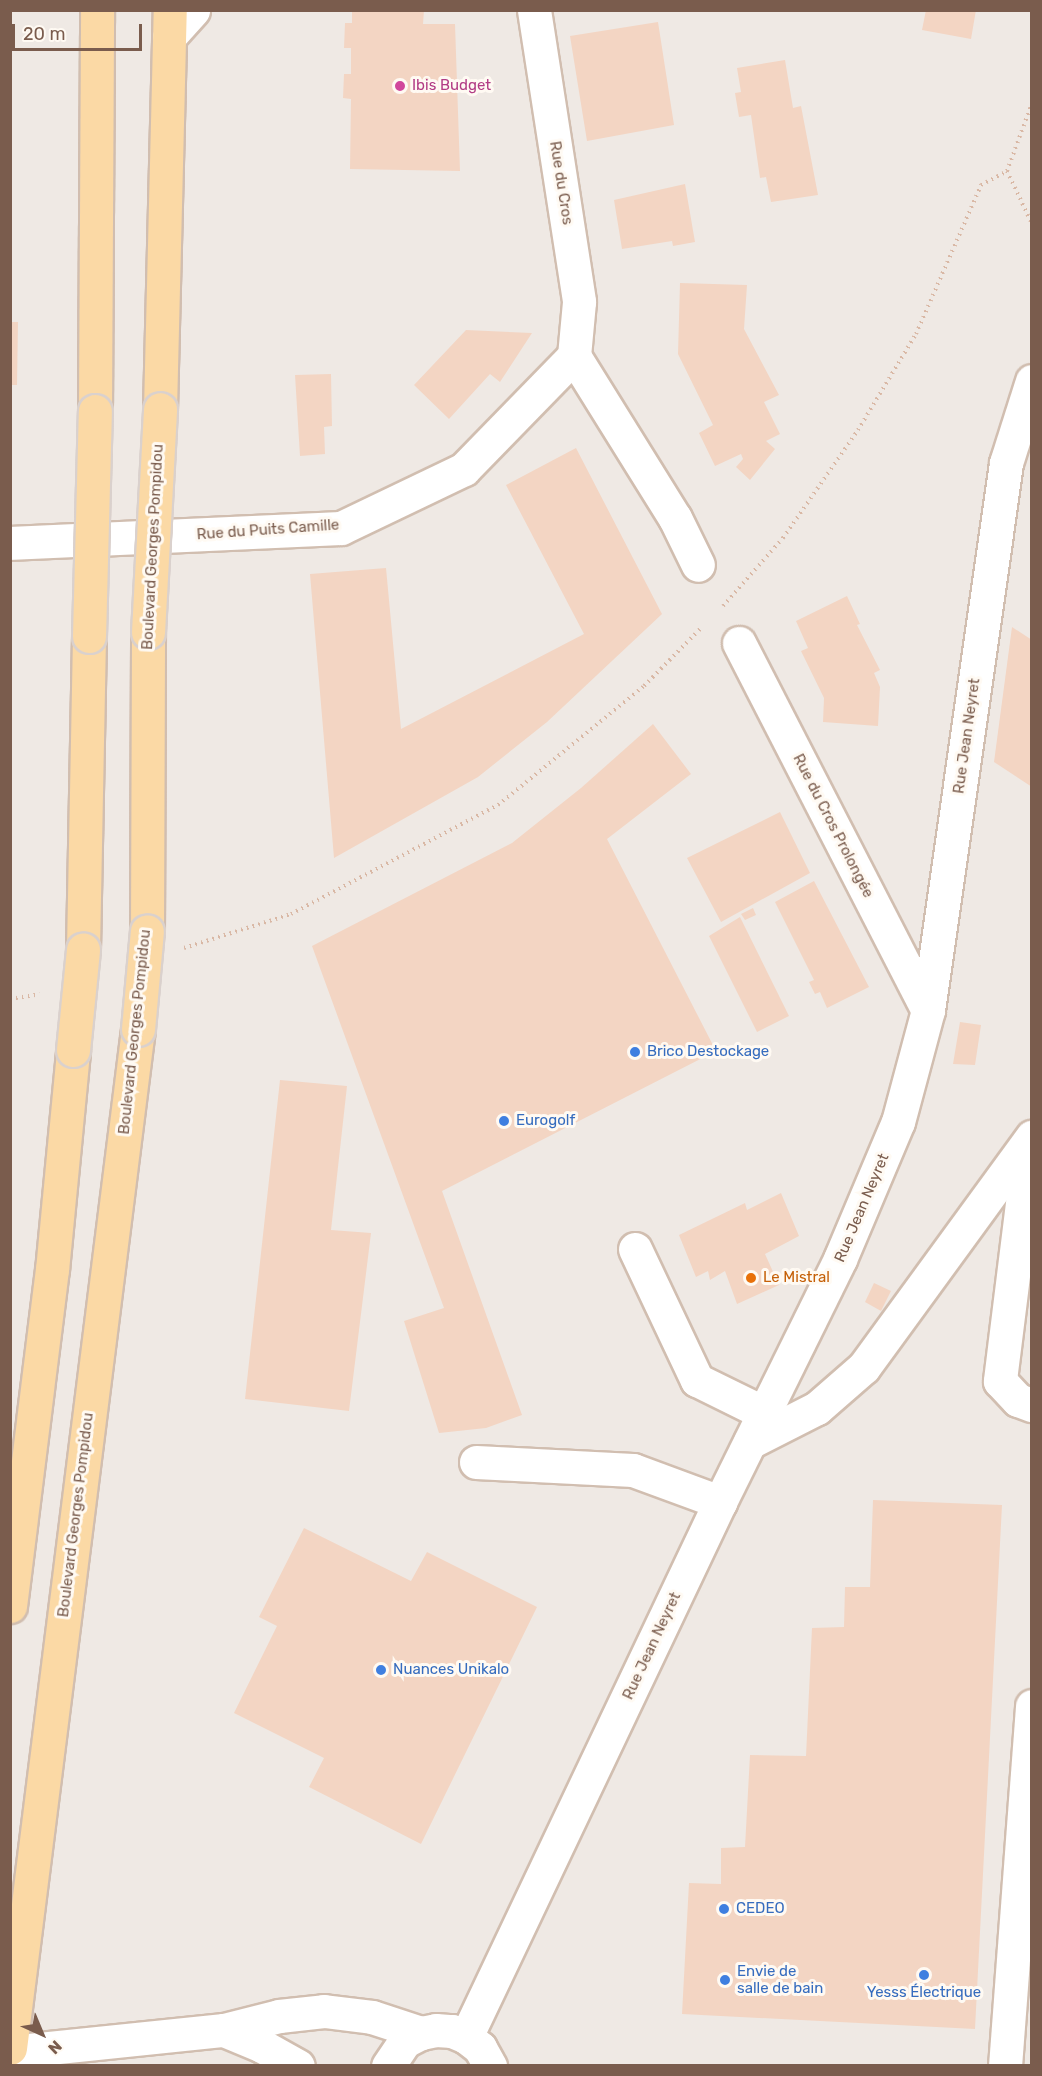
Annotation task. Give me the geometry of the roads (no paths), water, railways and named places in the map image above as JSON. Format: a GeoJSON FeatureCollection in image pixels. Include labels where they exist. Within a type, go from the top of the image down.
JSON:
{"type":"FeatureCollection","features":[{"type":"Feature","properties":{"kind":"main road"},"geometry":{"type":"LineString","coordinates":[[10,1606],[52,1270],[83,949],[88,636],[95,411],[98,10]]}},
{"type":"Feature","properties":{"kind":"main road","name":"Boulevard Georges Pompidou"},"geometry":{"type":"LineString","coordinates":[[10,2048],[138,1029],[147,931],[148,632],[160,409],[169,24]]}},
{"type":"Feature","properties":{"kind":"street"},"geometry":{"type":"LineString","coordinates":[[169,24],[193,10]]}},
{"type":"Feature","properties":{"kind":"street","name":"Rue du Cros"},"geometry":{"type":"LineString","coordinates":[[534,10],[579,302],[573,356]]}},
{"type":"Feature","properties":{"kind":"street"},"geometry":{"type":"LineString","coordinates":[[573,356],[675,518],[698,565]]}},
{"type":"Feature","properties":{"kind":"street","name":"Rue du Puits Camille"},"geometry":{"type":"LineString","coordinates":[[10,543],[341,528],[464,469],[573,356]]}},
{"type":"Feature","properties":{"kind":"street","name":"Rue Jean Neyret"},"geometry":{"type":"LineString","coordinates":[[466,2037],[720,1502],[840,1259],[898,1122],[928,1010],[1032,381]]}},
{"type":"Feature","properties":{"kind":"street","name":"Rue du Cros Prolongée"},"geometry":{"type":"LineString","coordinates":[[739,643],[928,1010]]}},
{"type":"Feature","properties":{"kind":"street"},"geometry":{"type":"LineString","coordinates":[[636,1249],[697,1380],[757,1427],[817,1408],[864,1367],[1030,1139]]}},
{"type":"Feature","properties":{"kind":"street"},"geometry":{"type":"LineString","coordinates":[[1030,1139],[1000,1382],[1018,1400],[1032,1405]]}},
{"type":"Feature","properties":{"kind":"street"},"geometry":{"type":"LineString","coordinates":[[476,1462],[633,1470],[720,1502]]}},
{"type":"Feature","properties":{"kind":"street"},"geometry":{"type":"LineString","coordinates":[[1005,2066],[1032,1706]]}},
{"type":"Feature","properties":{"kind":"street"},"geometry":{"type":"LineString","coordinates":[[10,2052],[224,2030],[279,2016],[324,2011],[372,2018],[421,2033],[452,2031],[466,2037],[480,2048],[490,2066]]}},
{"type":"Feature","properties":{"kind":"street"},"geometry":{"type":"LineString","coordinates":[[224,2030],[262,2046],[298,2066]]}},
{"type":"Feature","properties":{"kind":"street"},"geometry":{"type":"LineString","coordinates":[[388,2066],[393,2055],[405,2042],[421,2033]]}},
{"type":"Feature","properties":{"kind":"place","name":"Ibis Budget"},"geometry":{"type":"Point","coordinates":[400,86]}},
{"type":"Feature","properties":{"kind":"place","name":"Brico Destockage"},"geometry":{"type":"Point","coordinates":[635,1052]}},
{"type":"Feature","properties":{"kind":"place","name":"Eurogolf"},"geometry":{"type":"Point","coordinates":[504,1121]}},
{"type":"Feature","properties":{"kind":"place","name":"Le Mistral"},"geometry":{"type":"Point","coordinates":[751,1278]}},
{"type":"Feature","properties":{"kind":"place","name":"Nuances Unikalo"},"geometry":{"type":"Point","coordinates":[381,1670]}},
{"type":"Feature","properties":{"kind":"place","name":"CEDEO"},"geometry":{"type":"Point","coordinates":[724,1909]}},
{"type":"Feature","properties":{"kind":"place","name":"Yesss Électrique"},"geometry":{"type":"Point","coordinates":[924,1975]}},
{"type":"Feature","properties":{"kind":"place","name":"Envie de salle de bain"},"geometry":{"type":"Point","coordinates":[725,1980]}}]}
